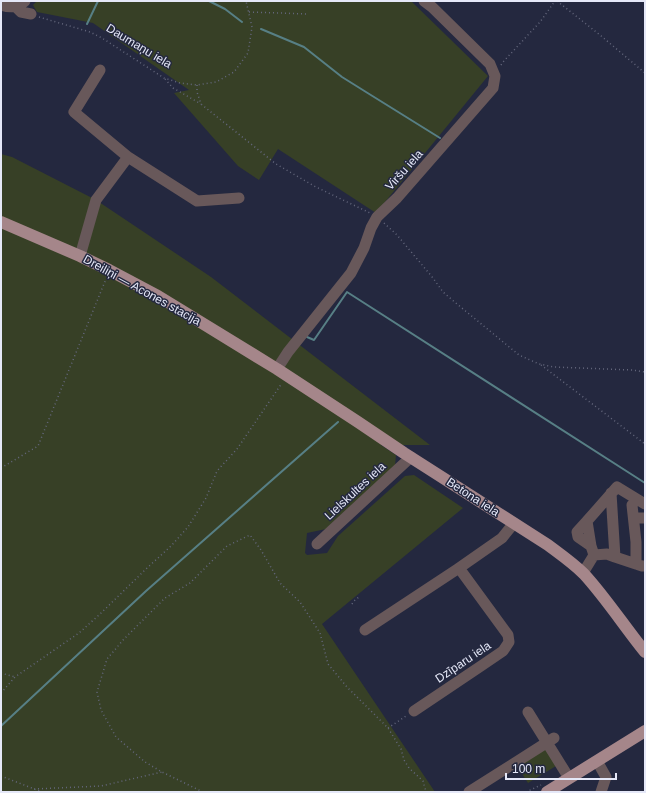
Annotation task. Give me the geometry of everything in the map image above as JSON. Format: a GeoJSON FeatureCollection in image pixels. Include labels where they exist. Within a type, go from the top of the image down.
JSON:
{"type":"FeatureCollection","features":[{"type":"Feature","properties":{"kind":"main road","name":"Dreiliņi — Acones stacija"},"geometry":{"type":"LineString","coordinates":[[1,222],[80,256],[158,296],[277,369]]}},
{"type":"Feature","properties":{"kind":"main road","name":"Betona iela"},"geometry":{"type":"LineString","coordinates":[[277,369],[548,545],[583,573],[644,648]]}},
{"type":"Feature","properties":{"kind":"main road"},"geometry":{"type":"LineString","coordinates":[[547,792],[645,731]]}},
{"type":"Feature","properties":{"kind":"street"},"geometry":{"type":"LineString","coordinates":[[430,3],[490,64],[495,76]]}},
{"type":"Feature","properties":{"kind":"street"},"geometry":{"type":"LineString","coordinates":[[1,5],[6,7],[20,4],[22,12],[31,14]]}},
{"type":"Feature","properties":{"kind":"street"},"geometry":{"type":"LineString","coordinates":[[100,70],[74,112],[128,157],[197,201],[239,198]]}},
{"type":"Feature","properties":{"kind":"street","name":"Viršu iela"},"geometry":{"type":"LineString","coordinates":[[277,369],[288,352],[351,273],[364,248],[371,228],[377,217],[396,198],[493,88],[495,76]]}},
{"type":"Feature","properties":{"kind":"street"},"geometry":{"type":"LineString","coordinates":[[80,256],[96,200],[128,157]]}},
{"type":"Feature","properties":{"kind":"street","name":"Lielskultes iela"},"geometry":{"type":"LineString","coordinates":[[317,544],[411,457]]}},
{"type":"Feature","properties":{"kind":"street"},"geometry":{"type":"LineString","coordinates":[[583,573],[592,550],[587,521],[611,493],[617,487],[645,504]]}},
{"type":"Feature","properties":{"kind":"street"},"geometry":{"type":"LineString","coordinates":[[611,493],[615,557]]}},
{"type":"Feature","properties":{"kind":"street"},"geometry":{"type":"LineString","coordinates":[[592,550],[640,565],[639,518],[632,505]]}},
{"type":"Feature","properties":{"kind":"street"},"geometry":{"type":"LineString","coordinates":[[365,630],[502,538],[514,523]]}},
{"type":"Feature","properties":{"kind":"street","name":"Dzīparu iela"},"geometry":{"type":"LineString","coordinates":[[414,711],[492,658],[503,650],[509,642],[508,635],[459,568]]}},
{"type":"Feature","properties":{"kind":"street"},"geometry":{"type":"LineString","coordinates":[[528,712],[551,740],[569,778]]}},
{"type":"Feature","properties":{"kind":"street"},"geometry":{"type":"LineString","coordinates":[[469,792],[551,740]]}},
{"type":"Feature","properties":{"kind":"street"},"geometry":{"type":"LineString","coordinates":[[597,761],[606,776],[601,792]]}},
{"type":"Feature","properties":{"kind":"path","name":"Daumaņu iela"},"geometry":{"type":"LineString","coordinates":[[31,14],[90,32],[102,38],[164,78],[180,83],[197,85],[216,82],[234,72],[248,53],[252,27],[246,1]]}},
{"type":"Feature","properties":{"kind":"path"},"geometry":{"type":"LineString","coordinates":[[495,76],[503,62],[540,22],[556,1],[600,35],[645,73]]}},
{"type":"Feature","properties":{"kind":"path"},"geometry":{"type":"LineString","coordinates":[[249,12],[308,14]]}},
{"type":"Feature","properties":{"kind":"path"},"geometry":{"type":"LineString","coordinates":[[164,78],[173,88],[201,104],[276,164],[314,186],[362,208],[390,226],[444,292],[519,355],[540,364],[554,367],[574,369],[613,369],[645,372]]}},
{"type":"Feature","properties":{"kind":"path"},"geometry":{"type":"LineString","coordinates":[[197,85],[197,92],[201,104]]}},
{"type":"Feature","properties":{"kind":"path"},"geometry":{"type":"LineString","coordinates":[[1,468],[38,446],[109,270]]}},
{"type":"Feature","properties":{"kind":"path"},"geometry":{"type":"LineString","coordinates":[[540,364],[645,444]]}},
{"type":"Feature","properties":{"kind":"path"},"geometry":{"type":"LineString","coordinates":[[1,692],[15,677],[79,632],[99,615],[188,528],[206,498],[217,471],[237,448],[278,389]]}},
{"type":"Feature","properties":{"kind":"path"},"geometry":{"type":"LineString","coordinates":[[203,792],[144,762],[116,737],[101,710],[97,692],[107,659],[124,639],[165,598],[190,583],[227,546],[250,535],[261,550],[280,583],[300,602],[320,633],[328,664],[346,687],[388,728],[401,749],[406,764],[423,781],[426,792]]}},
{"type":"Feature","properties":{"kind":"path"},"geometry":{"type":"LineString","coordinates":[[352,604],[359,597]]}},
{"type":"Feature","properties":{"kind":"path"},"geometry":{"type":"LineString","coordinates":[[1,672],[15,677]]}},
{"type":"Feature","properties":{"kind":"path"},"geometry":{"type":"LineString","coordinates":[[388,728],[414,711]]}},
{"type":"Feature","properties":{"kind":"path"},"geometry":{"type":"LineString","coordinates":[[34,789],[101,786],[162,772]]}},
{"type":"Feature","properties":{"kind":"path"},"geometry":{"type":"LineString","coordinates":[[1,776],[42,792]]}},
{"type":"Feature","properties":{"kind":"green space"},"geometry":{"type":"Polygon","coordinates":[[[37,1],[411,1],[488,76],[376,213],[278,149],[259,180],[238,166],[174,93],[189,90],[93,23],[37,12],[33,5],[37,1]]]}},
{"type":"Feature","properties":{"kind":"green space"},"geometry":{"type":"Polygon","coordinates":[[[1,154],[12,157],[96,200],[211,277],[430,445],[381,445],[396,455],[395,466],[326,529],[307,533],[305,553],[307,555],[327,553],[338,536],[405,476],[414,475],[463,508],[322,624],[435,792],[1,792],[1,154]]]}},
{"type":"Feature","properties":{"kind":"green space"},"geometry":{"type":"Polygon","coordinates":[[[545,748],[556,766],[528,783],[517,766],[545,748]]]}},
{"type":"Feature","properties":{"kind":"waterway"},"geometry":{"type":"LineString","coordinates":[[87,24],[98,1]]}},
{"type":"Feature","properties":{"kind":"waterway"},"geometry":{"type":"LineString","coordinates":[[209,1],[225,9],[242,22]]}},
{"type":"Feature","properties":{"kind":"waterway"},"geometry":{"type":"LineString","coordinates":[[261,29],[304,47],[342,77],[440,138]]}},
{"type":"Feature","properties":{"kind":"waterway"},"geometry":{"type":"LineString","coordinates":[[307,337],[314,340],[347,292],[645,483]]}},
{"type":"Feature","properties":{"kind":"waterway"},"geometry":{"type":"LineString","coordinates":[[1,726],[146,591],[338,422]]}}]}
